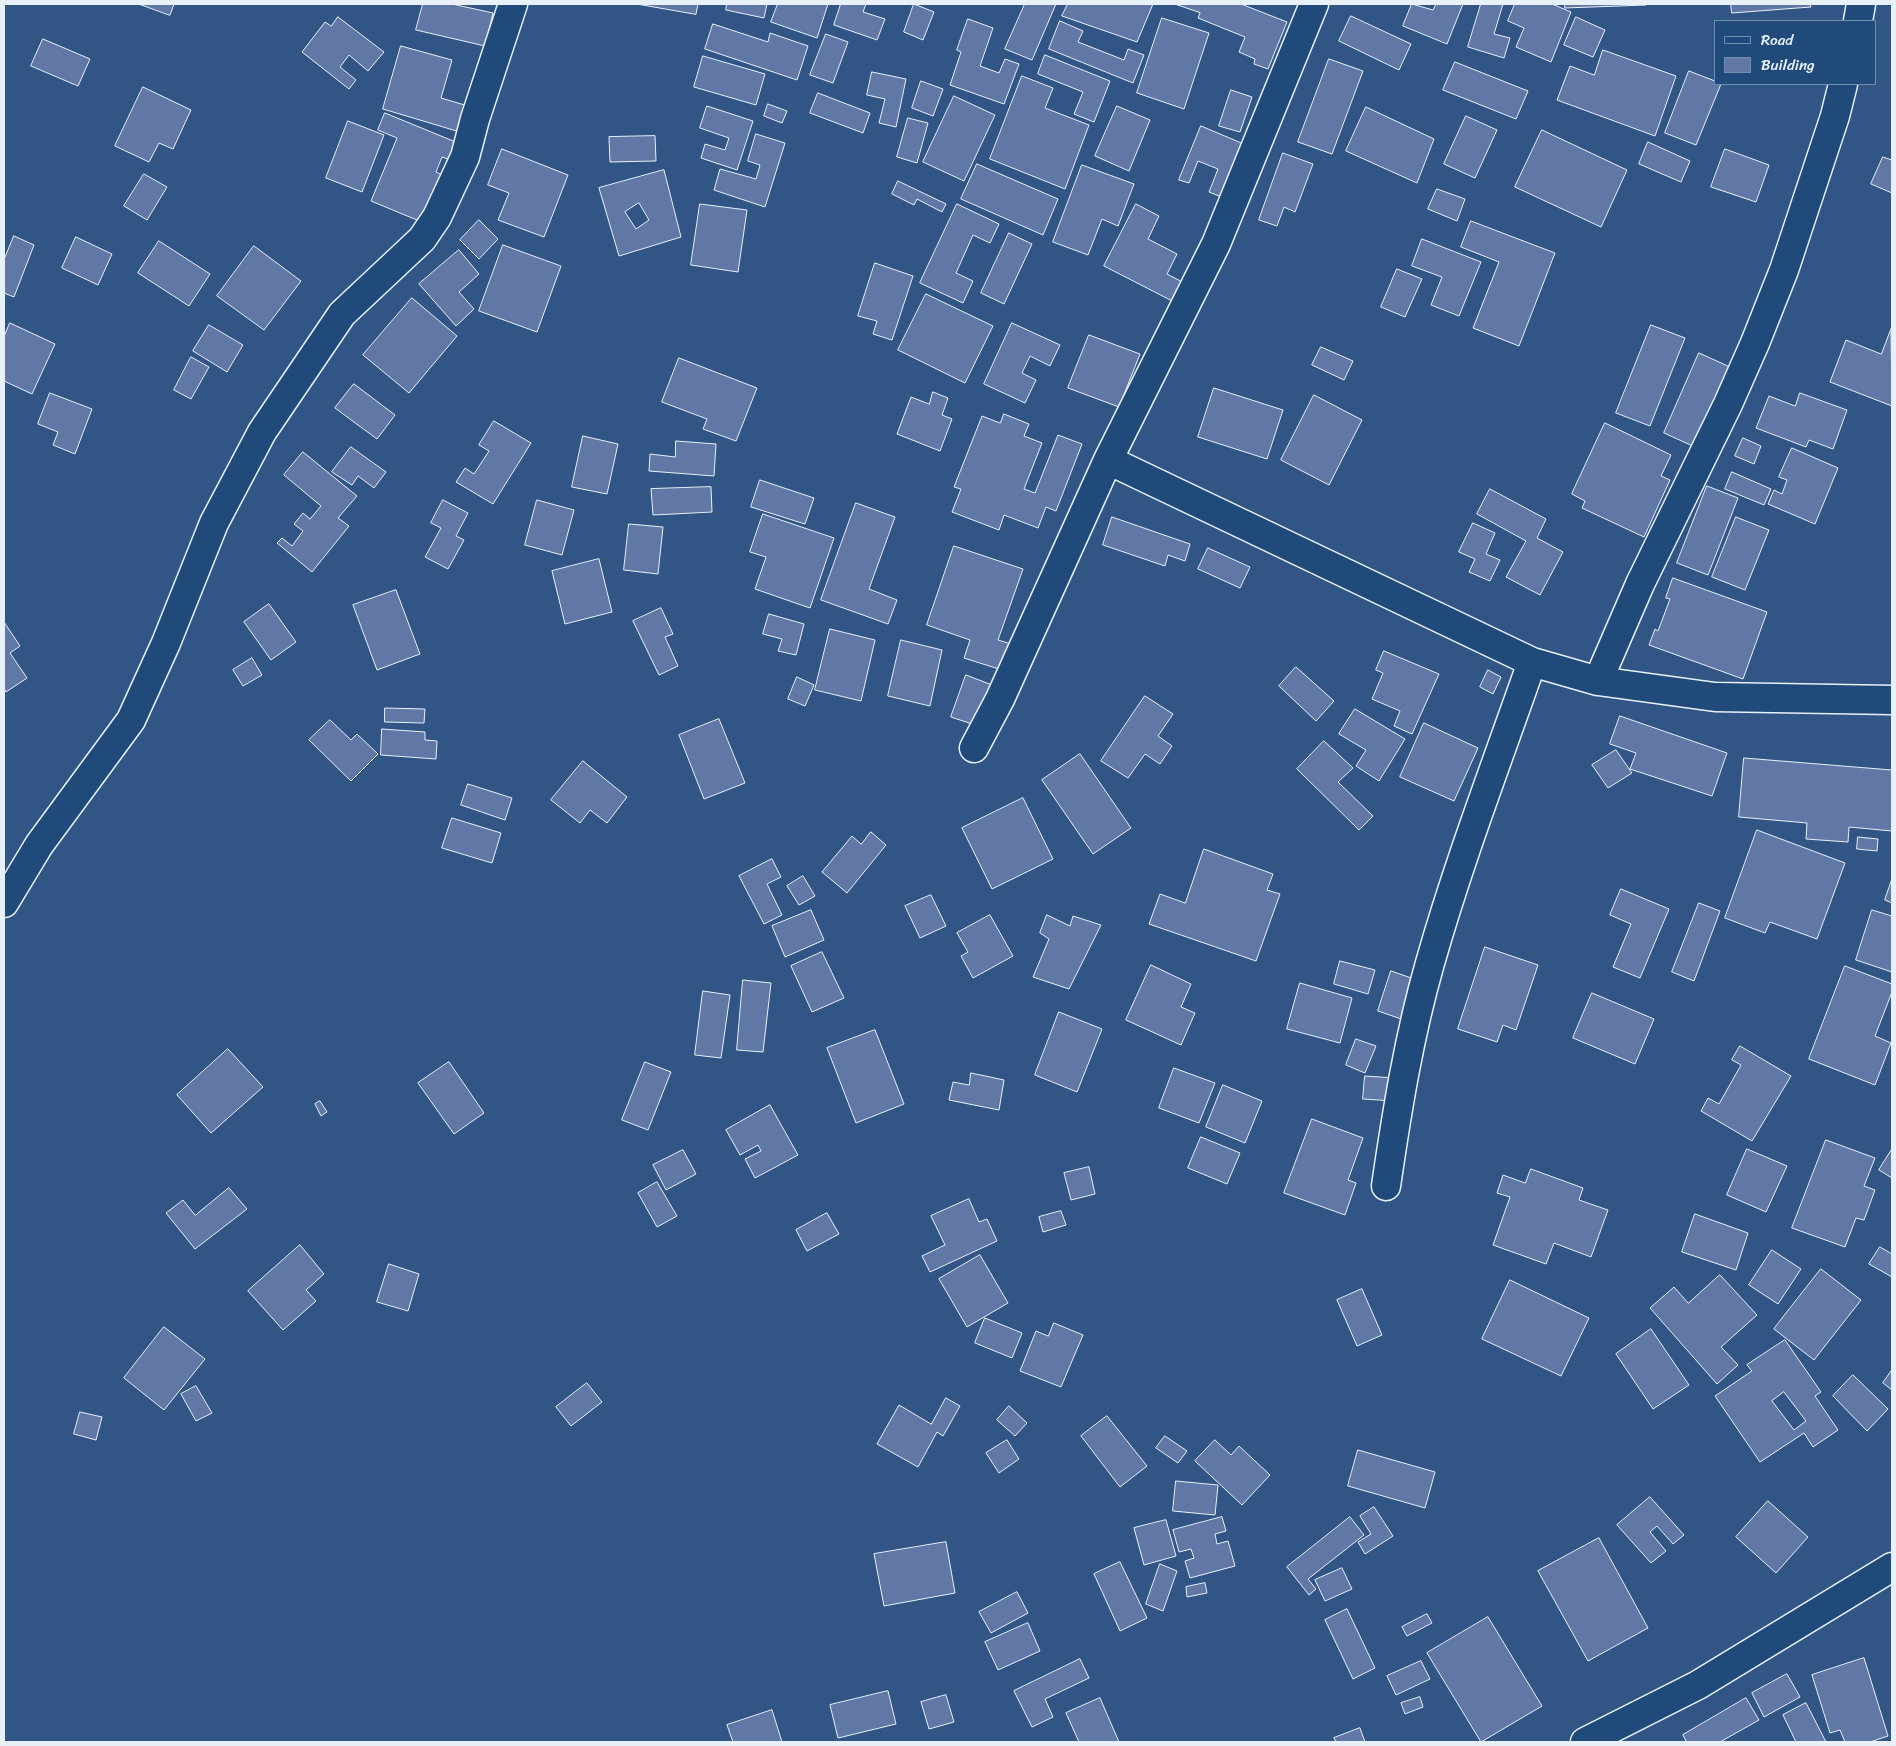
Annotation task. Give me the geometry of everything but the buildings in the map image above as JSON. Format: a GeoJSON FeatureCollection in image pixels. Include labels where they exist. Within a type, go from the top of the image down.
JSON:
{"type":"FeatureCollection","features":[{"type":"Feature","properties":{"kind":"street"},"geometry":{"type":"LineString","coordinates":[[4,902],[39,845],[131,720],[166,643],[214,523],[262,432],[342,314],[422,239],[437,217],[465,157],[475,119],[513,4]]}},
{"type":"Feature","properties":{"kind":"street"},"geometry":{"type":"LineString","coordinates":[[974,748],[1000,699],[1108,460],[1216,244],[1314,4]]}},
{"type":"Feature","properties":{"kind":"street"},"geometry":{"type":"LineString","coordinates":[[1858,20],[1861,4]]}},
{"type":"Feature","properties":{"kind":"street"},"geometry":{"type":"LineString","coordinates":[[1598,681],[1640,584],[1728,404],[1755,343],[1784,270],[1844,85]]}},
{"type":"Feature","properties":{"kind":"street"},"geometry":{"type":"LineString","coordinates":[[1108,460],[1532,662],[1598,681],[1715,697],[1892,700]]}},
{"type":"Feature","properties":{"kind":"street"},"geometry":{"type":"LineString","coordinates":[[1386,1186],[1402,1082],[1430,963],[1469,840],[1532,662]]}},
{"type":"Feature","properties":{"kind":"street"},"geometry":{"type":"LineString","coordinates":[[1585,1742],[1698,1685],[1892,1567]]}}]}
